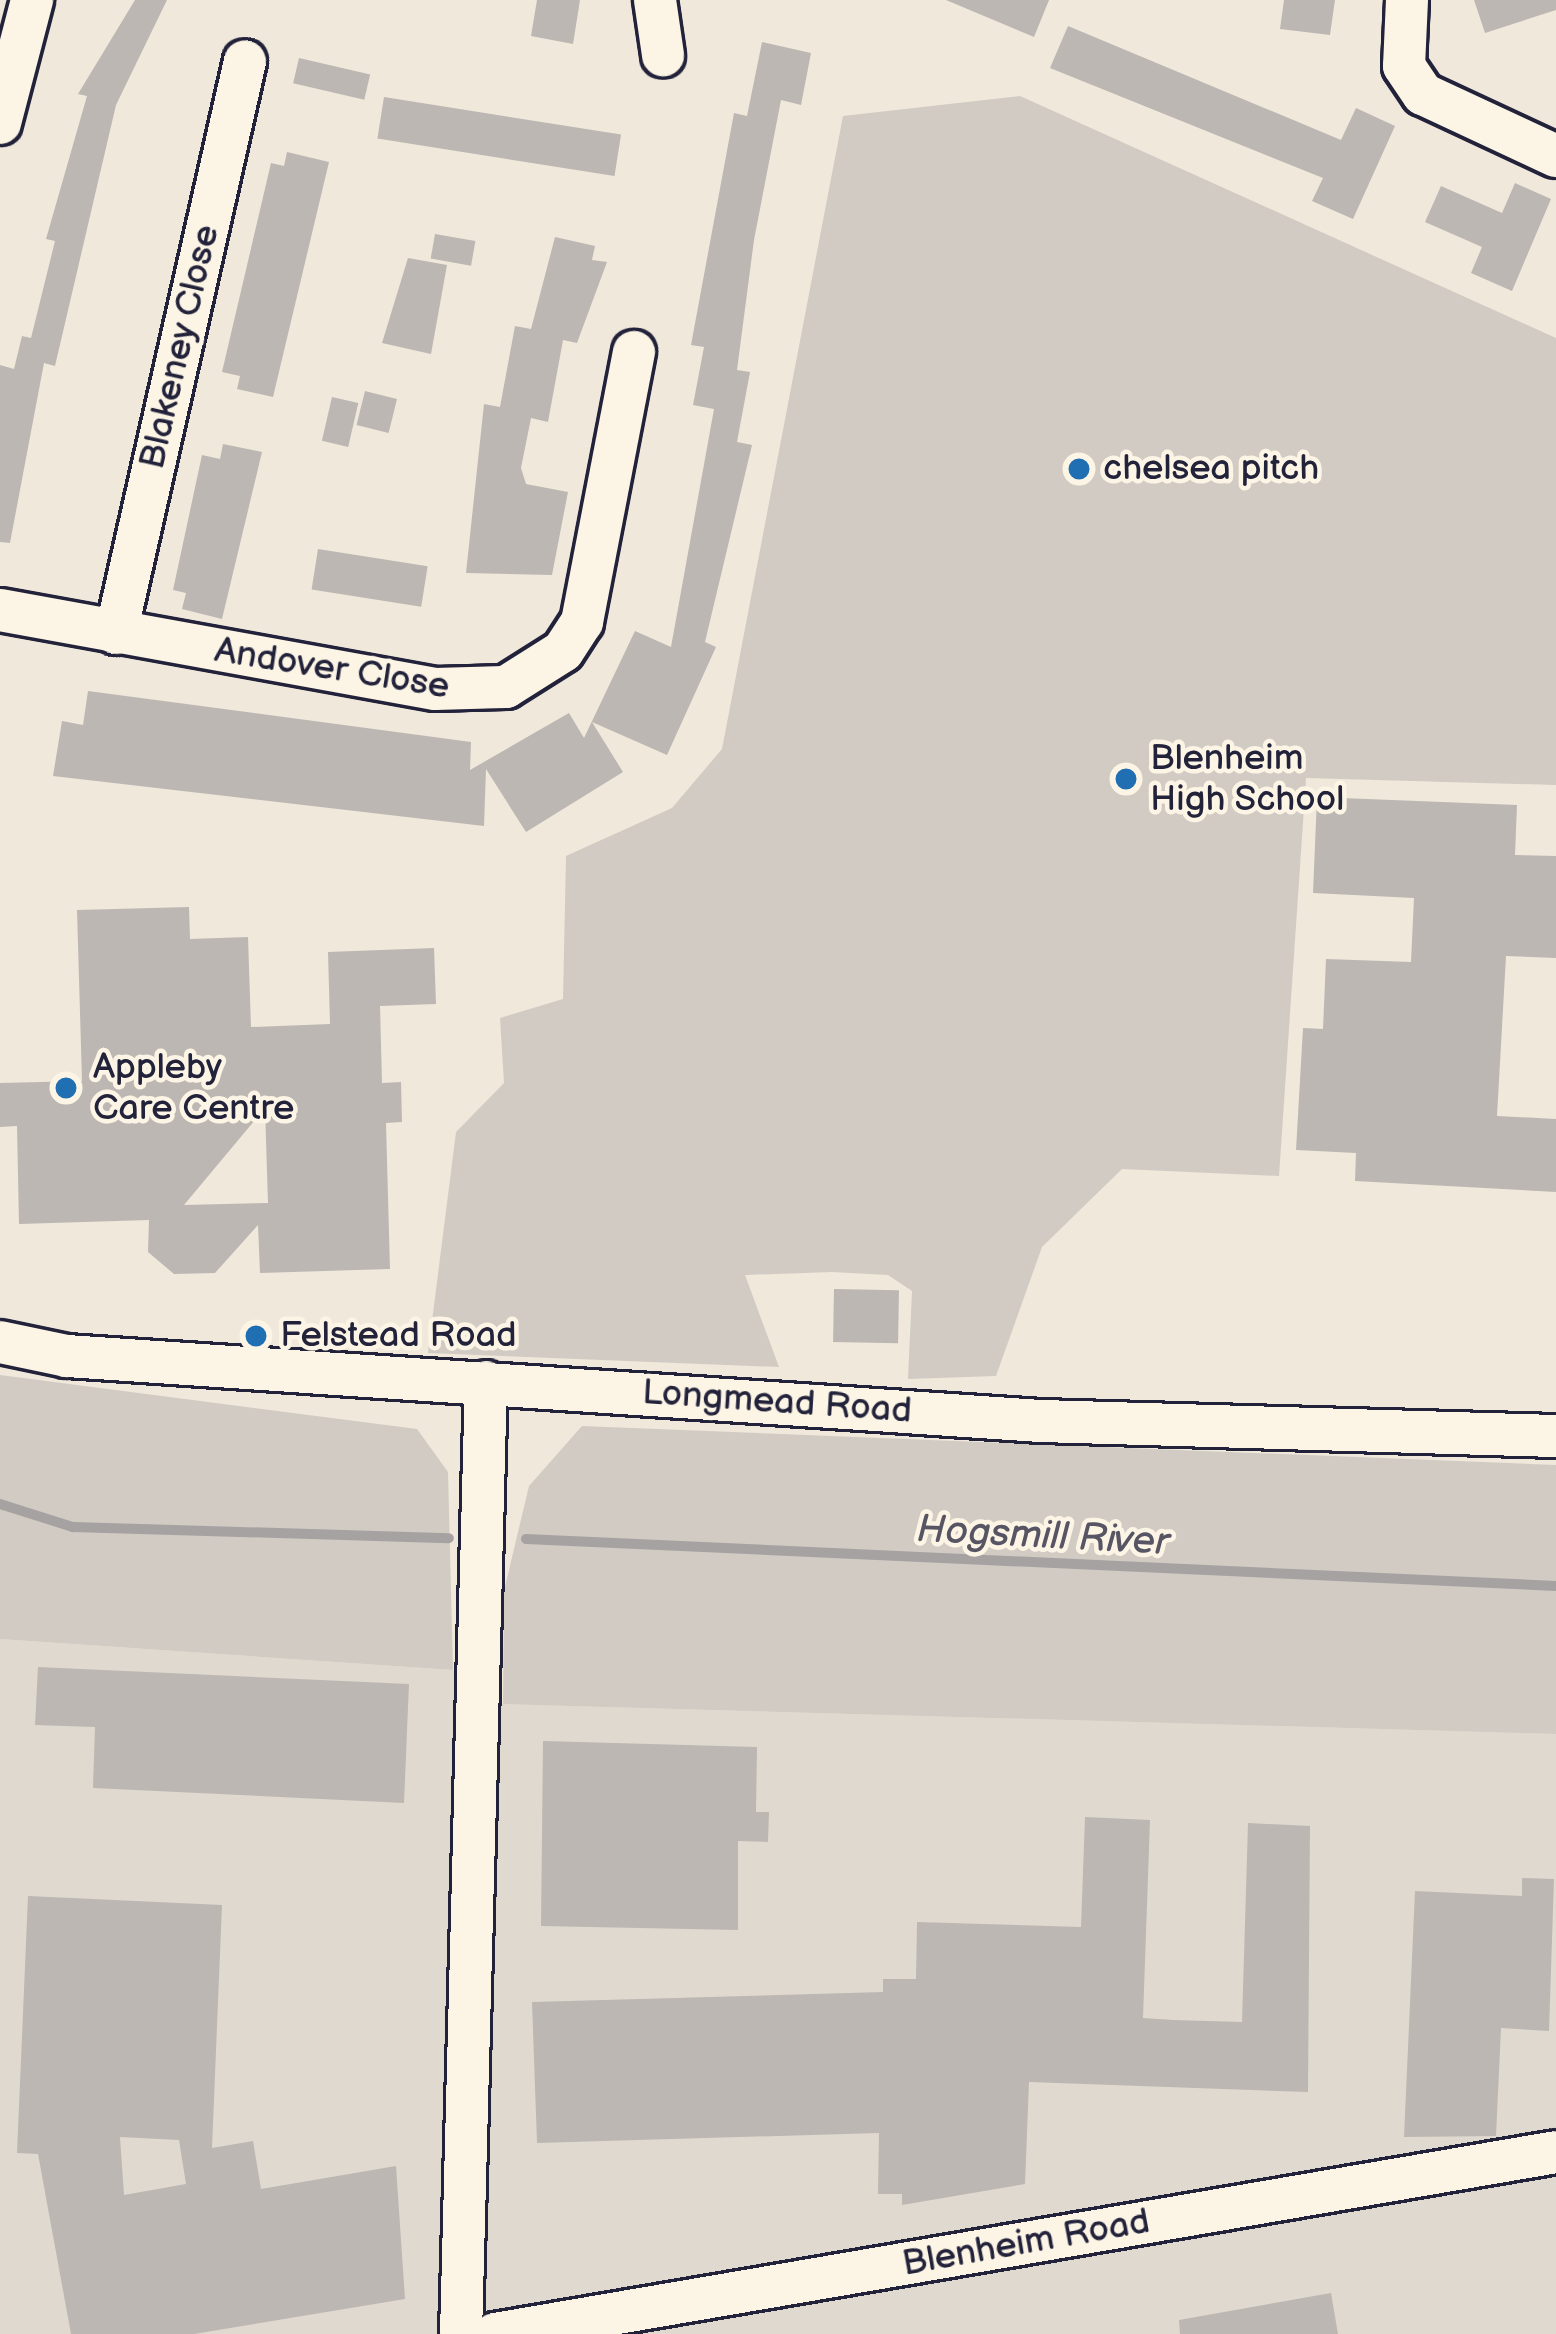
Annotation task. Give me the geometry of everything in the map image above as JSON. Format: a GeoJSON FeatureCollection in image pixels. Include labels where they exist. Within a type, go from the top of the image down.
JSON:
{"type":"FeatureCollection","features":[{"type":"Feature","properties":{"kind":"street"},"geometry":{"type":"LineString","coordinates":[[0,123],[32,0]]}},
{"type":"Feature","properties":{"kind":"street"},"geometry":{"type":"LineString","coordinates":[[655,0],[663,55]]}},
{"type":"Feature","properties":{"kind":"street"},"geometry":{"type":"LineString","coordinates":[[1406,0],[1404,66],[1423,94],[1556,156]]}},
{"type":"Feature","properties":{"kind":"street","name":"Blakeney Close"},"geometry":{"type":"LineString","coordinates":[[116,632],[245,61]]}},
{"type":"Feature","properties":{"kind":"street","name":"Andover Close"},"geometry":{"type":"LineString","coordinates":[[0,610],[435,689],[506,687],[536,672],[582,622],[634,352]]}},
{"type":"Feature","properties":{"kind":"street","name":"Longmead Road"},"geometry":{"type":"LineString","coordinates":[[0,1342],[67,1356],[1041,1421],[1556,1436]]}},
{"type":"Feature","properties":{"kind":"street"},"geometry":{"type":"LineString","coordinates":[[460,2334],[486,1382]]}},
{"type":"Feature","properties":{"kind":"street","name":"Blenheim Road"},"geometry":{"type":"LineString","coordinates":[[495,2334],[1556,2152]]}},
{"type":"Feature","properties":{"kind":"shaded area","name":"Blenheim High School"},"geometry":{"type":"Polygon","coordinates":[[[1020,96],[1556,338],[1556,785],[1306,778],[1279,1176],[1122,1169],[1042,1247],[996,1376],[908,1379],[912,1291],[888,1275],[832,1272],[745,1275],[779,1367],[428,1353],[456,1132],[504,1083],[500,1018],[563,999],[566,856],[672,808],[722,749],[843,116],[1020,96]]]}},
{"type":"Feature","properties":{"kind":"shaded area"},"geometry":{"type":"Polygon","coordinates":[[[0,1375],[417,1429],[448,1472],[453,1670],[0,1639],[0,1375]]]}},
{"type":"Feature","properties":{"kind":"shaded area"},"geometry":{"type":"Polygon","coordinates":[[[582,1426],[1556,1465],[1556,1734],[503,1704],[504,1591],[529,1486],[582,1426]]]}},
{"type":"Feature","properties":{"kind":"shaded area"},"geometry":{"type":"Polygon","coordinates":[[[0,1639],[453,1670],[503,1704],[1556,1734],[1556,2334],[0,2334],[0,1639]]]}},
{"type":"Feature","properties":{"kind":"building"},"geometry":{"type":"Polygon","coordinates":[[[135,0],[167,0],[116,105],[55,366],[44,363],[10,543],[0,542],[0,365],[14,369],[22,336],[31,338],[55,241],[46,239],[87,96],[78,94],[135,0]]]}},
{"type":"Feature","properties":{"kind":"building"},"geometry":{"type":"Polygon","coordinates":[[[537,0],[580,0],[573,44],[531,36],[537,0]]]}},
{"type":"Feature","properties":{"kind":"building"},"geometry":{"type":"Polygon","coordinates":[[[946,0],[1049,0],[1034,37],[946,0]]]}},
{"type":"Feature","properties":{"kind":"building"},"geometry":{"type":"Polygon","coordinates":[[[1284,0],[1335,0],[1330,35],[1280,29],[1284,0]]]}},
{"type":"Feature","properties":{"kind":"building"},"geometry":{"type":"Polygon","coordinates":[[[1474,0],[1556,0],[1556,10],[1485,33],[1474,0]]]}},
{"type":"Feature","properties":{"kind":"building"},"geometry":{"type":"Polygon","coordinates":[[[1068,26],[1341,140],[1356,108],[1395,126],[1353,219],[1312,201],[1323,178],[1050,68],[1068,26]]]}},
{"type":"Feature","properties":{"kind":"building"},"geometry":{"type":"Polygon","coordinates":[[[762,42],[811,53],[801,105],[781,100],[754,240],[737,370],[750,372],[737,442],[752,445],[705,642],[716,647],[667,755],[592,722],[623,772],[526,832],[486,769],[484,826],[53,776],[62,721],[83,725],[88,691],[471,742],[470,770],[569,713],[584,738],[635,631],[671,647],[714,409],[693,405],[704,347],[691,345],[734,113],[747,116],[762,42]]]}},
{"type":"Feature","properties":{"kind":"building"},"geometry":{"type":"Polygon","coordinates":[[[299,58],[370,74],[364,100],[293,83],[299,58]]]}},
{"type":"Feature","properties":{"kind":"building"},"geometry":{"type":"Polygon","coordinates":[[[384,97],[621,135],[614,176],[377,138],[384,97]]]}},
{"type":"Feature","properties":{"kind":"building"},"geometry":{"type":"Polygon","coordinates":[[[287,152],[329,162],[273,397],[237,389],[240,376],[222,372],[271,163],[284,166],[287,152]]]}},
{"type":"Feature","properties":{"kind":"building"},"geometry":{"type":"Polygon","coordinates":[[[1515,183],[1551,199],[1512,291],[1471,273],[1482,247],[1425,222],[1441,186],[1502,213],[1515,183]]]}},
{"type":"Feature","properties":{"kind":"building"},"geometry":{"type":"Polygon","coordinates":[[[435,234],[475,241],[471,266],[431,259],[435,234]]]}},
{"type":"Feature","properties":{"kind":"building"},"geometry":{"type":"Polygon","coordinates":[[[555,237],[595,246],[592,260],[607,262],[577,343],[563,340],[548,422],[531,418],[521,468],[526,484],[568,492],[552,575],[466,573],[484,404],[500,407],[515,326],[531,329],[555,237]]]}},
{"type":"Feature","properties":{"kind":"building"},"geometry":{"type":"Polygon","coordinates":[[[408,258],[447,265],[431,354],[382,343],[408,258]]]}},
{"type":"Feature","properties":{"kind":"building"},"geometry":{"type":"Polygon","coordinates":[[[365,391],[397,399],[389,433],[357,425],[365,391]]]}},
{"type":"Feature","properties":{"kind":"building"},"geometry":{"type":"Polygon","coordinates":[[[332,397],[358,403],[348,447],[322,441],[332,397]]]}},
{"type":"Feature","properties":{"kind":"building"},"geometry":{"type":"Polygon","coordinates":[[[223,444],[262,452],[222,619],[182,609],[186,593],[173,590],[202,455],[220,459],[223,444]]]}},
{"type":"Feature","properties":{"kind":"building"},"geometry":{"type":"Polygon","coordinates":[[[318,549],[428,566],[421,607],[312,589],[318,549]]]}},
{"type":"Feature","properties":{"kind":"building"},"geometry":{"type":"Polygon","coordinates":[[[1317,797],[1517,805],[1515,855],[1556,856],[1556,958],[1506,956],[1497,1116],[1556,1119],[1556,1192],[1355,1181],[1356,1153],[1296,1150],[1303,1028],[1323,1029],[1326,959],[1411,962],[1414,898],[1313,893],[1317,797]]]}},
{"type":"Feature","properties":{"kind":"building","name":"Appleby Care Centre"},"geometry":{"type":"Polygon","coordinates":[[[189,907],[190,939],[248,937],[251,1027],[330,1024],[328,952],[434,948],[436,1004],[380,1006],[382,1083],[401,1082],[402,1122],[386,1123],[390,1269],[260,1273],[258,1225],[215,1273],[174,1274],[148,1252],[149,1220],[19,1224],[17,1126],[0,1127],[0,1083],[82,1081],[77,910],[189,907]],[[265,1108],[184,1205],[268,1203],[265,1108]]]}},
{"type":"Feature","properties":{"kind":"building"},"geometry":{"type":"Polygon","coordinates":[[[834,1289],[899,1290],[898,1343],[833,1342],[834,1289]]]}},
{"type":"Feature","properties":{"kind":"building"},"geometry":{"type":"Polygon","coordinates":[[[38,1667],[409,1684],[404,1803],[93,1788],[95,1727],[35,1725],[38,1667]]]}},
{"type":"Feature","properties":{"kind":"building"},"geometry":{"type":"Polygon","coordinates":[[[543,1741],[757,1747],[756,1812],[769,1812],[768,1842],[738,1841],[738,1930],[541,1926],[543,1741]]]}},
{"type":"Feature","properties":{"kind":"building"},"geometry":{"type":"Polygon","coordinates":[[[1085,1817],[1150,1820],[1143,2018],[1174,2020],[1242,2022],[1248,1823],[1310,1826],[1308,2092],[1029,2082],[1025,2184],[902,2205],[902,2194],[878,2194],[879,2133],[537,2143],[532,2002],[883,1992],[883,1979],[916,1979],[917,1922],[1081,1927],[1085,1817]]]}},
{"type":"Feature","properties":{"kind":"building"},"geometry":{"type":"Polygon","coordinates":[[[1522,1878],[1554,1879],[1549,2031],[1501,2028],[1496,2136],[1404,2137],[1415,1891],[1522,1896],[1522,1878]]]}},
{"type":"Feature","properties":{"kind":"building"},"geometry":{"type":"Polygon","coordinates":[[[28,1896],[222,1905],[212,2148],[253,2141],[261,2189],[396,2166],[405,2299],[194,2334],[71,2334],[38,2154],[17,2153],[28,1896]],[[120,2137],[124,2195],[186,2184],[179,2140],[120,2137]]]}},
{"type":"Feature","properties":{"kind":"building"},"geometry":{"type":"Polygon","coordinates":[[[1331,2293],[1338,2334],[1180,2334],[1179,2320],[1331,2293]]]}},
{"type":"Feature","properties":{"kind":"waterway","name":"Hogsmill River"},"geometry":{"type":"LineString","coordinates":[[0,1504],[73,1527],[449,1538]]}},
{"type":"Feature","properties":{"kind":"waterway","name":"Hogsmill River"},"geometry":{"type":"LineString","coordinates":[[526,1539],[1556,1586]]}},
{"type":"Feature","properties":{"kind":"place","name":"chelsea pitch"},"geometry":{"type":"Point","coordinates":[1079,469]}},
{"type":"Feature","properties":{"kind":"place","name":"Blenheim High School"},"geometry":{"type":"Point","coordinates":[1126,779]}},
{"type":"Feature","properties":{"kind":"place","name":"Appleby Care Centre"},"geometry":{"type":"Point","coordinates":[66,1088]}},
{"type":"Feature","properties":{"kind":"place","name":"Felstead Road"},"geometry":{"type":"Point","coordinates":[256,1336]}}]}
